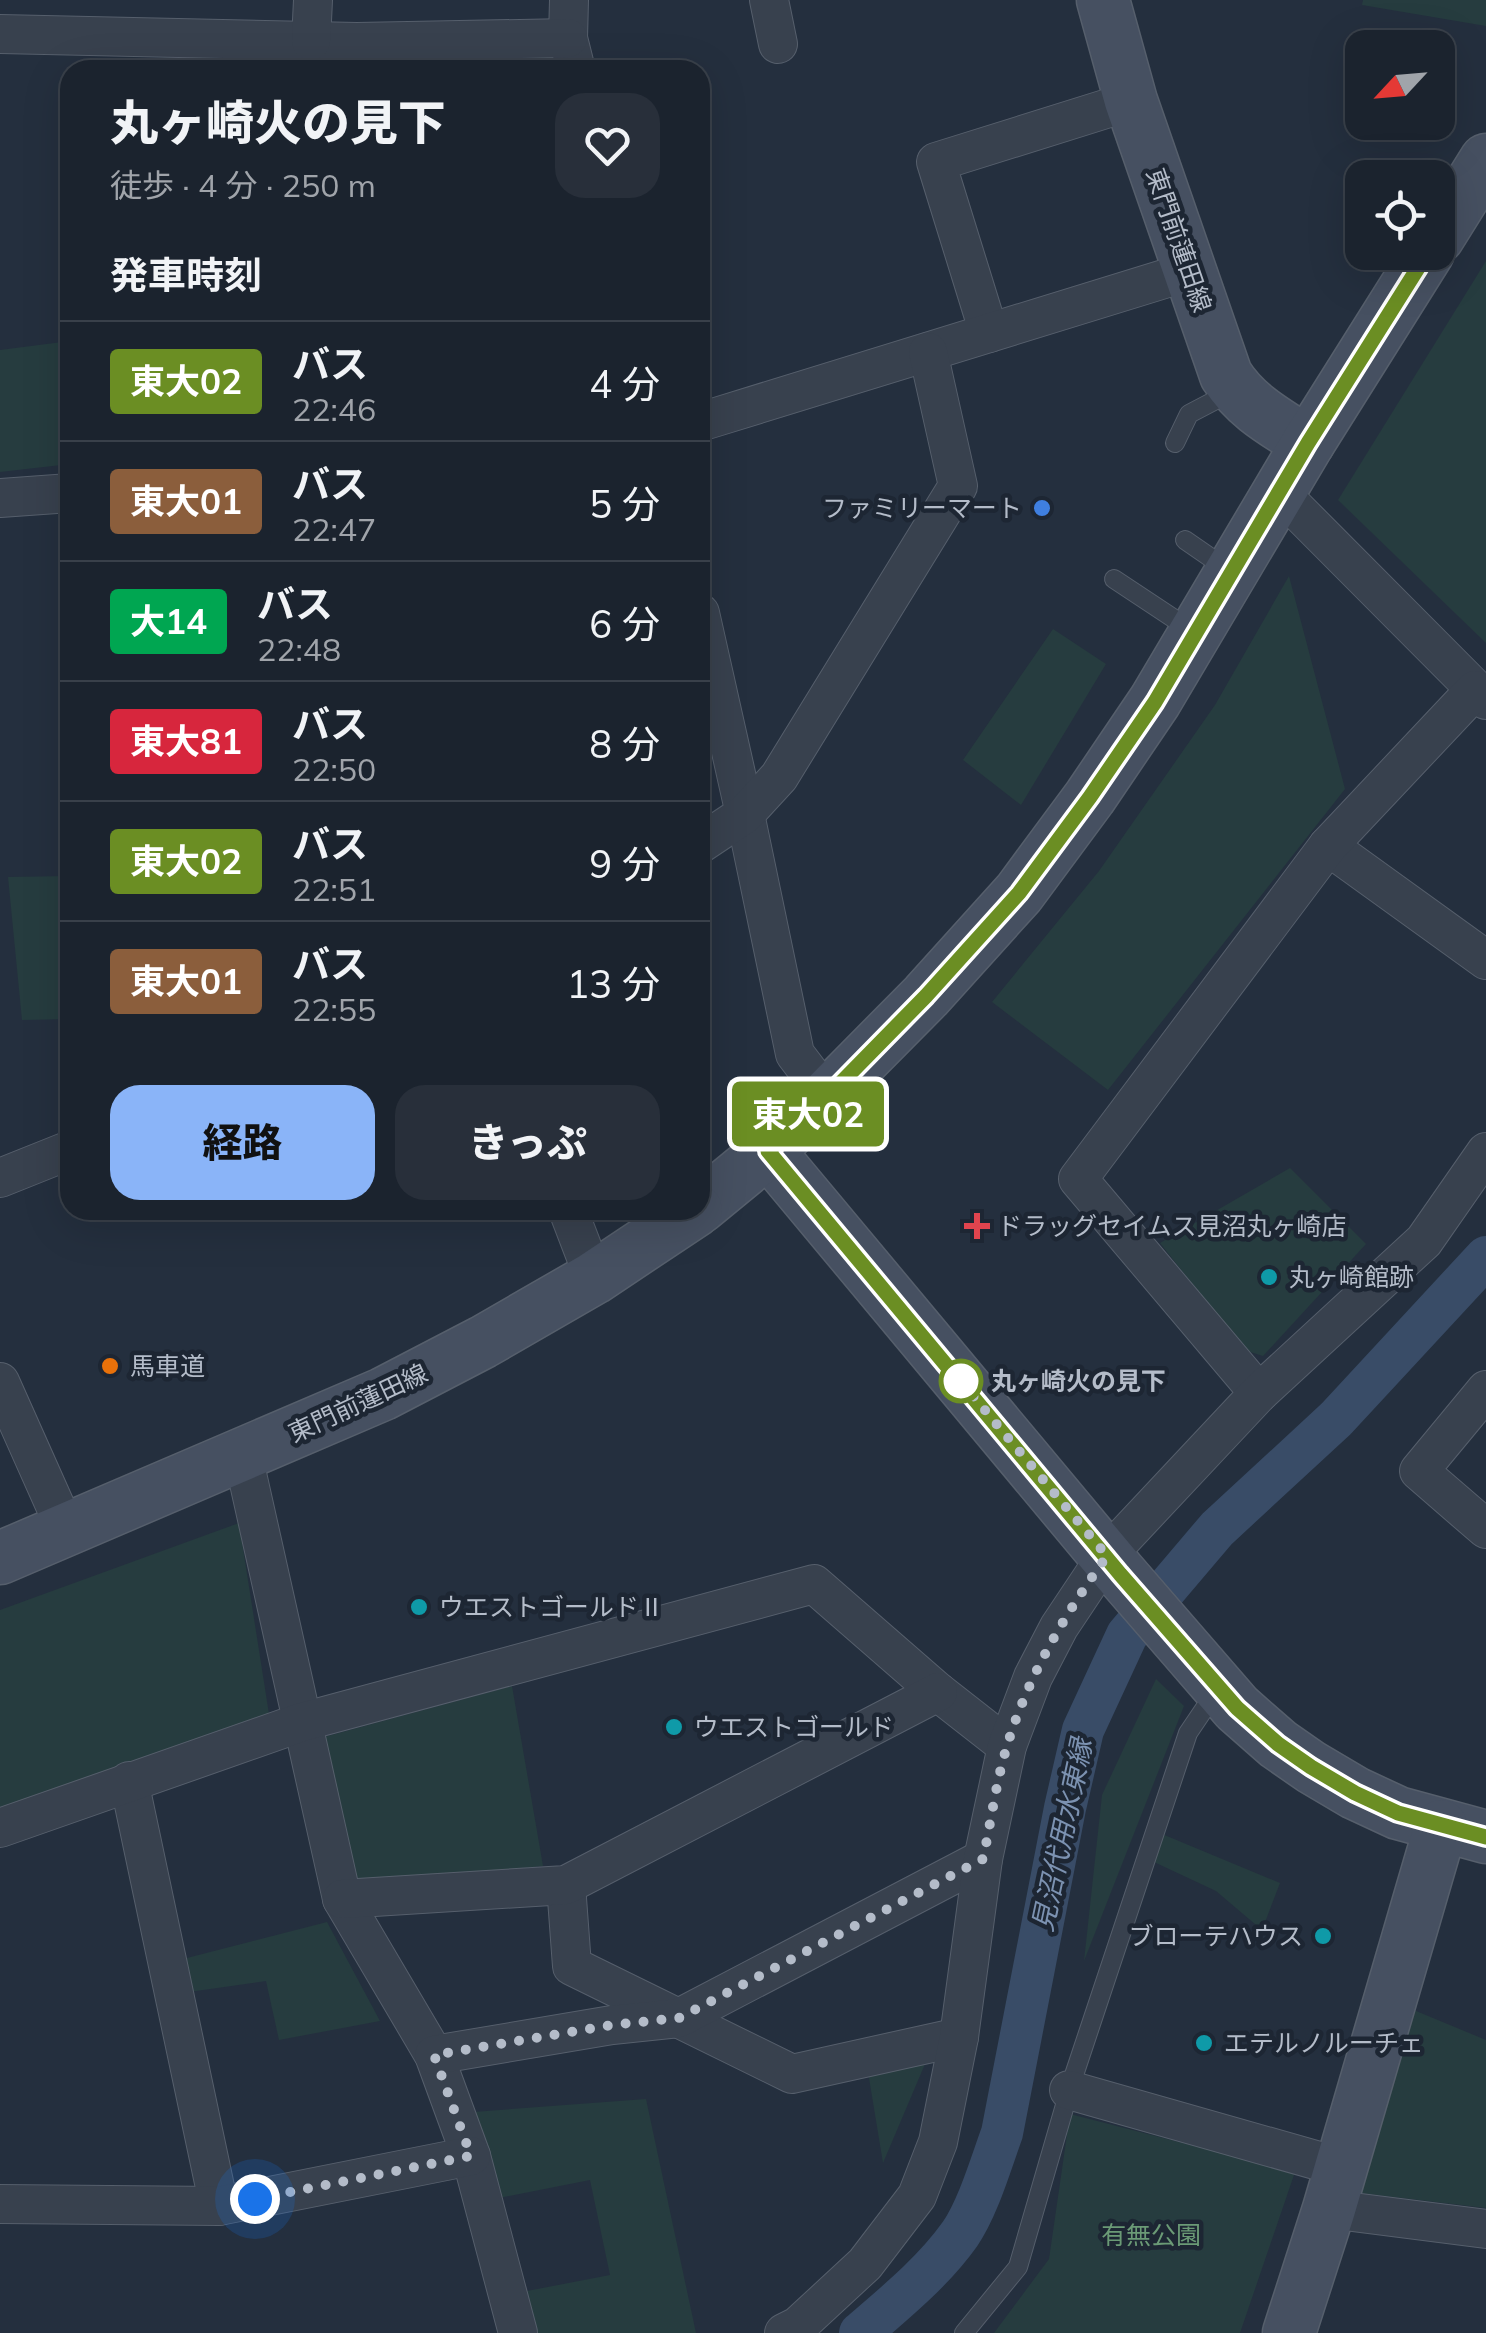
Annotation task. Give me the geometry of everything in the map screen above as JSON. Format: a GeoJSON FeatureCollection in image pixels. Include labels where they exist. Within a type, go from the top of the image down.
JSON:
{"type":"FeatureCollection","features":[{"type":"Feature","properties":{"kind":"main road","name":"東門前蓮田線"},"geometry":{"type":"LineString","coordinates":[[1103,0],[1130,101],[1226,375],[1256,410],[1308,443]]}},
{"type":"Feature","properties":{"kind":"main road"},"geometry":{"type":"LineString","coordinates":[[1455,210],[1486,160]]}},
{"type":"Feature","properties":{"kind":"main road","name":"東門前蓮田線"},"geometry":{"type":"LineString","coordinates":[[710,1198],[828,1096],[1019,893],[1155,702],[1308,443],[1417,270]]}},
{"type":"Feature","properties":{"kind":"main road"},"geometry":{"type":"LineString","coordinates":[[768,1151],[1114,1564],[1259,1728],[1311,1767],[1355,1793],[1398,1813],[1463,1832],[1334,2188],[1289,2333]]}},
{"type":"Feature","properties":{"kind":"main road","name":"東門前蓮田線"},"geometry":{"type":"LineString","coordinates":[[0,1558],[384,1394],[594,1278],[680,1220]]}},
{"type":"Feature","properties":{"kind":"street"},"geometry":{"type":"LineString","coordinates":[[311,41],[313,0]]}},
{"type":"Feature","properties":{"kind":"street"},"geometry":{"type":"LineString","coordinates":[[0,34],[126,53],[311,41],[358,56],[572,54],[569,0]]}},
{"type":"Feature","properties":{"kind":"street"},"geometry":{"type":"LineString","coordinates":[[769,0],[778,44]]}},
{"type":"Feature","properties":{"kind":"street"},"geometry":{"type":"LineString","coordinates":[[989,333],[936,162],[1130,101]]}},
{"type":"Feature","properties":{"kind":"street"},"geometry":{"type":"LineString","coordinates":[[710,419],[1190,272]]}},
{"type":"Feature","properties":{"kind":"street"},"geometry":{"type":"LineString","coordinates":[[710,837],[745,814],[779,776],[958,486],[928,352]]}},
{"type":"Feature","properties":{"kind":"street"},"geometry":{"type":"LineString","coordinates":[[1260,1393],[1078,1180],[1328,846],[1481,696],[1279,492]]}},
{"type":"Feature","properties":{"kind":"street"},"geometry":{"type":"LineString","coordinates":[[0,498],[60,494]]}},
{"type":"Feature","properties":{"kind":"street"},"geometry":{"type":"LineString","coordinates":[[710,658],[795,1054],[828,1096]]}},
{"type":"Feature","properties":{"kind":"street"},"geometry":{"type":"LineString","coordinates":[[1328,846],[1486,960]]}},
{"type":"Feature","properties":{"kind":"street"},"geometry":{"type":"LineString","coordinates":[[784,2333],[798,2326],[865,2264],[917,2196],[938,2142],[959,2038],[983,1859],[1007,1746],[1059,1627],[1260,1393],[1424,1241],[1486,1152]]}},
{"type":"Feature","properties":{"kind":"street"},"geometry":{"type":"LineString","coordinates":[[0,1178],[60,1154]]}},
{"type":"Feature","properties":{"kind":"street"},"geometry":{"type":"LineString","coordinates":[[572,1220],[594,1278]]}},
{"type":"Feature","properties":{"kind":"street"},"geometry":{"type":"LineString","coordinates":[[0,1382],[66,1530]]}},
{"type":"Feature","properties":{"kind":"street"},"geometry":{"type":"LineString","coordinates":[[1486,1390],[1419,1471],[1486,1530]]}},
{"type":"Feature","properties":{"kind":"street"},"geometry":{"type":"LineString","coordinates":[[242,1456],[342,1899],[434,2055],[471,2156],[518,2333]]}},
{"type":"Feature","properties":{"kind":"street"},"geometry":{"type":"LineString","coordinates":[[0,1828],[302,1722],[814,1584],[938,1692],[1007,1746]]}},
{"type":"Feature","properties":{"kind":"street"},"geometry":{"type":"LineString","coordinates":[[342,1899],[566,1886],[938,1692]]}},
{"type":"Feature","properties":{"kind":"street"},"geometry":{"type":"LineString","coordinates":[[129,1782],[219,2206]]}},
{"type":"Feature","properties":{"kind":"street"},"geometry":{"type":"LineString","coordinates":[[434,2055],[612,2025],[679,2018],[983,1859]]}},
{"type":"Feature","properties":{"kind":"street"},"geometry":{"type":"LineString","coordinates":[[566,1886],[572,1966],[792,2074],[959,2038]]}},
{"type":"Feature","properties":{"kind":"street"},"geometry":{"type":"LineString","coordinates":[[1069,2090],[1334,2188],[1486,2229]]}},
{"type":"Feature","properties":{"kind":"street"},"geometry":{"type":"LineString","coordinates":[[0,2204],[219,2206],[471,2156]]}},
{"type":"Feature","properties":{"kind":"lane"},"geometry":{"type":"LineString","coordinates":[[1175,443],[1189,414],[1236,390]]}},
{"type":"Feature","properties":{"kind":"lane"},"geometry":{"type":"LineString","coordinates":[[1185,540],[1232,572]]}},
{"type":"Feature","properties":{"kind":"lane"},"geometry":{"type":"LineString","coordinates":[[1114,578],[1195,633]]}},
{"type":"Feature","properties":{"kind":"lane"},"geometry":{"type":"LineString","coordinates":[[964,2333],[1018,2267],[1069,2090],[1206,1672]]}},
{"type":"Feature","properties":{"kind":"green space"},"geometry":{"type":"Polygon","coordinates":[[[1363,0],[1486,0],[1486,26],[1362,5],[1363,0]]]}},
{"type":"Feature","properties":{"kind":"green space"},"geometry":{"type":"Polygon","coordinates":[[[1486,261],[1486,643],[1338,500],[1486,261]]]}},
{"type":"Feature","properties":{"kind":"green space"},"geometry":{"type":"Polygon","coordinates":[[[60,342],[60,465],[0,472],[0,350],[60,342]]]}},
{"type":"Feature","properties":{"kind":"green space"},"geometry":{"type":"Polygon","coordinates":[[[1289,576],[1345,789],[1108,1090],[992,1002],[1099,871],[1215,705],[1289,576]]]}},
{"type":"Feature","properties":{"kind":"green space"},"geometry":{"type":"Polygon","coordinates":[[[1053,629],[1106,664],[1021,805],[963,760],[1053,629]]]}},
{"type":"Feature","properties":{"kind":"green space"},"geometry":{"type":"Polygon","coordinates":[[[60,876],[60,1019],[22,1020],[8,877],[60,876]]]}},
{"type":"Feature","properties":{"kind":"green space"},"geometry":{"type":"Polygon","coordinates":[[[1290,1168],[1366,1244],[1263,1356],[1244,1350],[1160,1243],[1290,1168]]]}},
{"type":"Feature","properties":{"kind":"green space"},"geometry":{"type":"Polygon","coordinates":[[[239,1523],[269,1714],[0,1813],[0,1610],[239,1523]]]}},
{"type":"Feature","properties":{"kind":"green space"},"geometry":{"type":"Polygon","coordinates":[[[1156,1679],[1184,1706],[1084,1961],[1102,1795],[1156,1679]]]}},
{"type":"Feature","properties":{"kind":"green space"},"geometry":{"type":"Polygon","coordinates":[[[512,1686],[543,1866],[363,1886],[350,1874],[324,1737],[512,1686]]]}},
{"type":"Feature","properties":{"kind":"green space"},"geometry":{"type":"Polygon","coordinates":[[[1162,1834],[1280,1883],[1262,1930],[1216,1891],[1154,1862],[1162,1834]]]}},
{"type":"Feature","properties":{"kind":"green space"},"geometry":{"type":"Polygon","coordinates":[[[327,1922],[380,2021],[279,2040],[266,1981],[189,1992],[183,1959],[327,1922]]]}},
{"type":"Feature","properties":{"kind":"green space"},"geometry":{"type":"Polygon","coordinates":[[[1404,2006],[1486,2040],[1486,2208],[1360,2193],[1404,2006]]]}},
{"type":"Feature","properties":{"kind":"green space"},"geometry":{"type":"Polygon","coordinates":[[[920,2056],[925,2064],[883,2163],[867,2066],[920,2056]]]}},
{"type":"Feature","properties":{"kind":"green space"},"geometry":{"type":"Polygon","coordinates":[[[646,2099],[696,2333],[538,2333],[527,2291],[610,2275],[590,2180],[499,2198],[473,2112],[646,2099]]]}},
{"type":"Feature","properties":{"kind":"green space","name":"有無公園"},"geometry":{"type":"Polygon","coordinates":[[[1070,2114],[1295,2172],[1240,2333],[994,2333],[1049,2259],[1070,2114]]]}},
{"type":"Feature","properties":{"kind":"waterway","name":"見沼代用水東縁"},"geometry":{"type":"LineString","coordinates":[[860,2333],[949,2248],[967,2223],[984,2185],[1002,2133],[1083,1730],[1127,1635],[1217,1529],[1336,1419],[1486,1257]]}},
{"type":"Feature","properties":{"kind":"bus line","name":"東大02"},"geometry":{"type":"LineString","coordinates":[[1417,270],[1308,443],[1155,702],[1090,797],[1019,893],[926,996],[768,1151],[1120,1574],[1237,1708],[1278,1744],[1355,1793],[1398,1813],[1486,1837]]}},
{"type":"Feature","properties":{"kind":"place","name":"ファミリーマート"},"geometry":{"type":"Point","coordinates":[1042,508]}},
{"type":"Feature","properties":{"kind":"place","name":"ドラッグセイムス見沼丸ヶ崎店"},"geometry":{"type":"Point","coordinates":[977,1226]}},
{"type":"Feature","properties":{"kind":"place","name":"丸ヶ崎館跡"},"geometry":{"type":"Point","coordinates":[1269,1277]}},
{"type":"Feature","properties":{"kind":"place","name":"馬車道"},"geometry":{"type":"Point","coordinates":[110,1366]}},
{"type":"Feature","properties":{"kind":"place","name":"丸ヶ崎火の見下"},"geometry":{"type":"Point","coordinates":[961,1381]}},
{"type":"Feature","properties":{"kind":"place","name":"ウエストゴールドⅡ"},"geometry":{"type":"Point","coordinates":[419,1607]}},
{"type":"Feature","properties":{"kind":"place","name":"ウエストゴールド"},"geometry":{"type":"Point","coordinates":[674,1727]}},
{"type":"Feature","properties":{"kind":"place","name":"ブローテハウス"},"geometry":{"type":"Point","coordinates":[1323,1936]}},
{"type":"Feature","properties":{"kind":"place","name":"エテルノルーチェ"},"geometry":{"type":"Point","coordinates":[1204,2043]}},
{"type":"Feature","properties":{"kind":"route"},"geometry":{"type":"LineString","coordinates":[[255,2199],[471,2156],[434,2055],[612,2025],[679,2018],[983,1859],[1007,1746],[1034,1677],[1059,1627],[1107,1556],[953,1372],[961,1381]]}}]}
